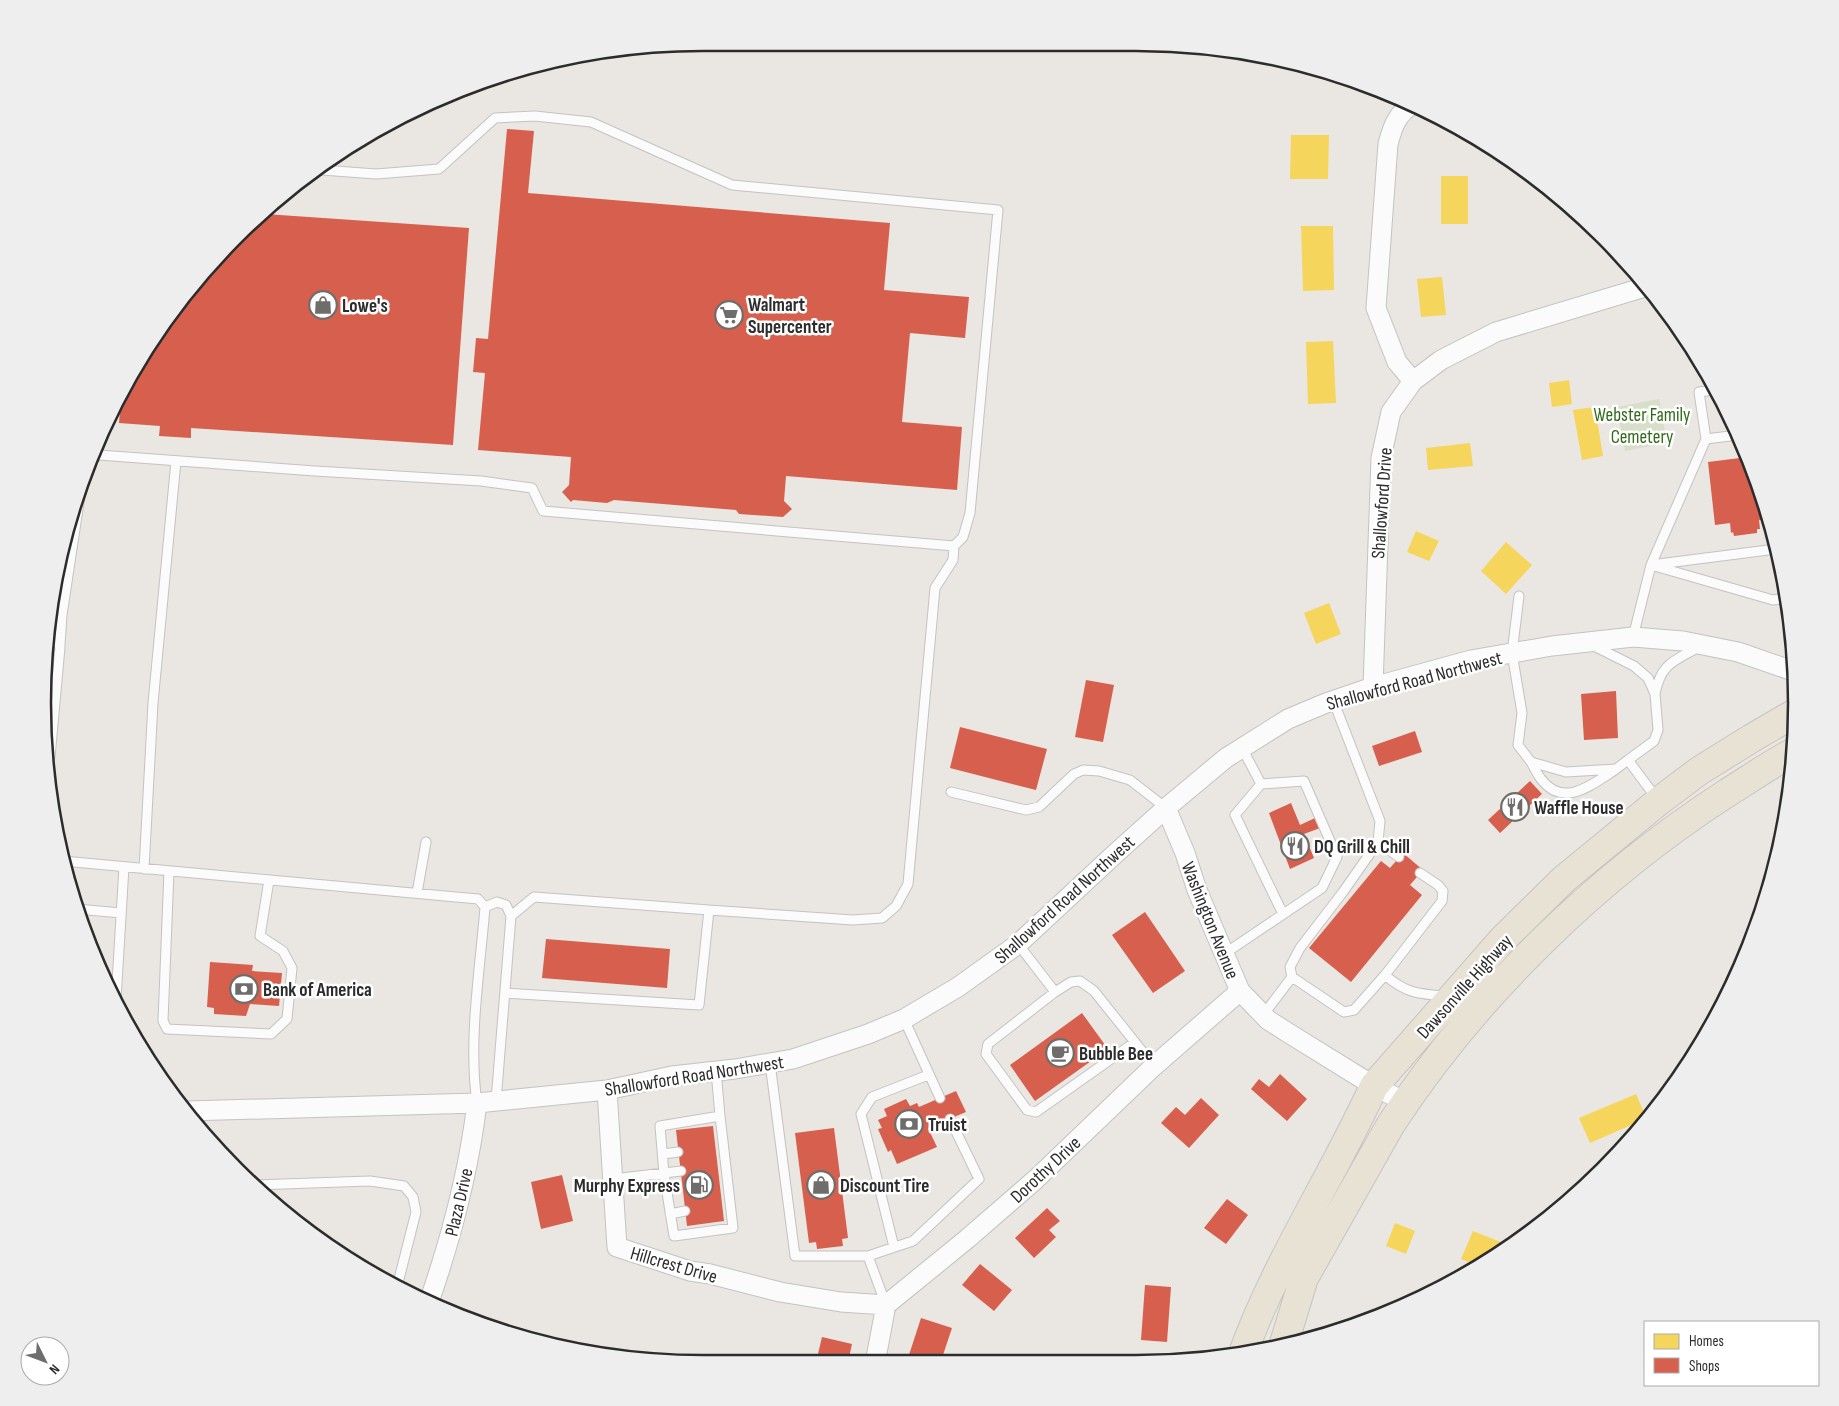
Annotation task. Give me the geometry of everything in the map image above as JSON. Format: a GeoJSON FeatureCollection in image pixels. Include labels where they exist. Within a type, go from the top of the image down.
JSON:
{"type":"FeatureCollection","features":[{"type":"Feature","properties":{"kind":"main road","name":"Dawsonville Highway"},"geometry":{"type":"LineString","coordinates":[[1247,1345],[1288,1253],[1374,1086],[1504,939],[1564,879],[1658,801],[1699,771],[1787,718]]}},
{"type":"Feature","properties":{"kind":"main road","name":"Dawsonville Highway"},"geometry":{"type":"LineString","coordinates":[[1286,1337],[1304,1278],[1391,1124],[1405,1102],[1451,1042],[1525,957],[1590,897],[1646,850],[1706,807],[1785,757]]}},
{"type":"Feature","properties":{"kind":"street"},"geometry":{"type":"LineString","coordinates":[[1405,110],[1394,125],[1388,144],[1376,308],[1397,362],[1413,381]]}},
{"type":"Feature","properties":{"kind":"street","name":"Shallowford Drive"},"geometry":{"type":"LineString","coordinates":[[1373,687],[1381,458],[1391,412],[1413,381],[1441,360],[1496,332],[1639,289]]}},
{"type":"Feature","properties":{"kind":"street","name":"Shallowford Road Northwest"},"geometry":{"type":"LineString","coordinates":[[194,1110],[477,1103],[607,1090],[672,1076],[793,1059],[835,1046],[904,1019],[958,987],[1018,944],[1166,808],[1226,758],[1288,719],[1333,700],[1471,660],[1552,646],[1632,638],[1683,641],[1738,652],[1786,669]]}},
{"type":"Feature","properties":{"kind":"street","name":"Washington Avenue"},"geometry":{"type":"LineString","coordinates":[[1166,808],[1185,854],[1197,890],[1240,991],[1268,1020],[1374,1086],[1405,1102]]}},
{"type":"Feature","properties":{"kind":"street","name":"Dorothy Drive"},"geometry":{"type":"LineString","coordinates":[[886,1305],[968,1240],[1035,1180],[1154,1066],[1240,991]]}},
{"type":"Feature","properties":{"kind":"street","name":"Hillcrest Drive"},"geometry":{"type":"LineString","coordinates":[[607,1090],[617,1248],[690,1271],[710,1274],[780,1292],[841,1302],[886,1305]]}},
{"type":"Feature","properties":{"kind":"street","name":"Plaza Drive"},"geometry":{"type":"LineString","coordinates":[[431,1295],[457,1212],[473,1138],[477,1103]]}},
{"type":"Feature","properties":{"kind":"street"},"geometry":{"type":"LineString","coordinates":[[877,1355],[886,1305]]}},
{"type":"Feature","properties":{"kind":"lane"},"geometry":{"type":"LineString","coordinates":[[328,170],[376,174],[438,169],[495,118],[535,116],[591,122],[732,185],[998,210],[970,513],[963,537],[954,546],[953,560],[935,588],[908,884],[896,906],[882,918],[853,920],[534,896],[511,916]]}},
{"type":"Feature","properties":{"kind":"lane"},"geometry":{"type":"LineString","coordinates":[[1632,638],[1651,565],[1706,439],[1699,392],[1708,391]]}},
{"type":"Feature","properties":{"kind":"lane"},"geometry":{"type":"LineString","coordinates":[[1706,439],[1730,436]]}},
{"type":"Feature","properties":{"kind":"lane"},"geometry":{"type":"LineString","coordinates":[[101,455],[366,475],[481,481],[532,488],[543,511],[954,546]]}},
{"type":"Feature","properties":{"kind":"lane"},"geometry":{"type":"LineString","coordinates":[[144,869],[153,703],[176,461]]}},
{"type":"Feature","properties":{"kind":"lane"},"geometry":{"type":"LineString","coordinates":[[52,731],[60,647],[58,617],[73,533]]}},
{"type":"Feature","properties":{"kind":"lane"},"geometry":{"type":"LineString","coordinates":[[1651,565],[1769,550]]}},
{"type":"Feature","properties":{"kind":"lane"},"geometry":{"type":"LineString","coordinates":[[1651,565],[1773,600],[1779,599]]}},
{"type":"Feature","properties":{"kind":"lane"},"geometry":{"type":"LineString","coordinates":[[1518,596],[1512,653],[1522,713],[1518,745],[1542,780],[1555,792],[1574,793],[1587,787],[1654,741],[1658,730],[1655,694],[1658,679],[1667,665],[1703,645]]}},
{"type":"Feature","properties":{"kind":"lane"},"geometry":{"type":"LineString","coordinates":[[55,637],[60,647]]}},
{"type":"Feature","properties":{"kind":"lane"},"geometry":{"type":"LineString","coordinates":[[1587,642],[1634,666],[1648,678],[1655,694]]}},
{"type":"Feature","properties":{"kind":"lane"},"geometry":{"type":"LineString","coordinates":[[1333,700],[1380,821],[1378,842],[1344,892],[1300,948],[1290,966],[1292,977],[1344,1012],[1354,1010],[1385,975],[1442,901],[1443,891],[1420,873]]}},
{"type":"Feature","properties":{"kind":"lane"},"geometry":{"type":"LineString","coordinates":[[1242,748],[1261,784]]}},
{"type":"Feature","properties":{"kind":"lane"},"geometry":{"type":"LineString","coordinates":[[1628,760],[1658,801]]}},
{"type":"Feature","properties":{"kind":"lane"},"geometry":{"type":"LineString","coordinates":[[1531,762],[1566,772],[1616,768]]}},
{"type":"Feature","properties":{"kind":"lane"},"geometry":{"type":"LineString","coordinates":[[951,792],[1026,810],[1039,808],[1074,774],[1083,770],[1099,771],[1130,780],[1166,808]]}},
{"type":"Feature","properties":{"kind":"lane"},"geometry":{"type":"LineString","coordinates":[[1224,954],[1322,888],[1337,857],[1304,781],[1261,784],[1236,815],[1283,914]]}},
{"type":"Feature","properties":{"kind":"lane"},"geometry":{"type":"LineString","coordinates":[[417,893],[426,842]]}},
{"type":"Feature","properties":{"kind":"lane"},"geometry":{"type":"LineString","coordinates":[[1378,842],[1399,857]]}},
{"type":"Feature","properties":{"kind":"lane"},"geometry":{"type":"LineString","coordinates":[[71,862],[478,899],[484,907],[474,1077],[477,1103]]}},
{"type":"Feature","properties":{"kind":"lane"},"geometry":{"type":"LineString","coordinates":[[117,988],[124,867]]}},
{"type":"Feature","properties":{"kind":"lane"},"geometry":{"type":"LineString","coordinates":[[169,871],[163,1021],[167,1029],[271,1034],[287,1019],[292,968],[283,951],[260,936],[269,880]]}},
{"type":"Feature","properties":{"kind":"lane"},"geometry":{"type":"LineString","coordinates":[[484,907],[497,902],[506,905],[511,916],[496,1101]]}},
{"type":"Feature","properties":{"kind":"lane"},"geometry":{"type":"LineString","coordinates":[[85,910],[121,913]]}},
{"type":"Feature","properties":{"kind":"lane"},"geometry":{"type":"LineString","coordinates":[[505,993],[698,1005],[709,910]]}},
{"type":"Feature","properties":{"kind":"lane"},"geometry":{"type":"LineString","coordinates":[[1018,944],[1055,992]]}},
{"type":"Feature","properties":{"kind":"lane"},"geometry":{"type":"LineString","coordinates":[[1385,975],[1395,984],[1419,994],[1453,996]]}},
{"type":"Feature","properties":{"kind":"lane"},"geometry":{"type":"LineString","coordinates":[[1264,1014],[1292,977]]}},
{"type":"Feature","properties":{"kind":"lane"},"geometry":{"type":"LineString","coordinates":[[1135,1042],[1036,1112],[1027,1110],[986,1054],[988,1044],[1055,992],[1071,982],[1080,981],[1094,991],[1135,1042],[1154,1066]]}},
{"type":"Feature","properties":{"kind":"lane"},"geometry":{"type":"LineString","coordinates":[[904,1019],[940,1098]]}},
{"type":"Feature","properties":{"kind":"lane"},"geometry":{"type":"LineString","coordinates":[[770,1063],[795,1256],[868,1256],[913,1241],[979,1179],[950,1119]]}},
{"type":"Feature","properties":{"kind":"lane"},"geometry":{"type":"LineString","coordinates":[[716,1071],[720,1116],[719,1146],[721,1167],[726,1205],[733,1228],[674,1236],[664,1174],[660,1126],[720,1116]]}},
{"type":"Feature","properties":{"kind":"lane"},"geometry":{"type":"LineString","coordinates":[[894,1247],[861,1114],[872,1097],[928,1075]]}},
{"type":"Feature","properties":{"kind":"lane"},"geometry":{"type":"LineString","coordinates":[[662,1154],[678,1152]]}},
{"type":"Feature","properties":{"kind":"lane"},"geometry":{"type":"LineString","coordinates":[[613,1180],[681,1172]]}},
{"type":"Feature","properties":{"kind":"lane"},"geometry":{"type":"LineString","coordinates":[[264,1185],[370,1181],[404,1186],[413,1197],[416,1212],[399,1279]]}},
{"type":"Feature","properties":{"kind":"lane"},"geometry":{"type":"LineString","coordinates":[[670,1214],[685,1211]]}},
{"type":"Feature","properties":{"kind":"lane"},"geometry":{"type":"LineString","coordinates":[[868,1256],[886,1305]]}},
{"type":"Feature","properties":{"kind":"green space","name":"Webster Family Cemetery"},"geometry":{"type":"Polygon","coordinates":[[[1659,399],[1667,443],[1625,451],[1617,407],[1659,399]]]}},
{"type":"Feature","properties":{"kind":"building: Homes"},"geometry":{"type":"Polygon","coordinates":[[[1291,135],[1329,135],[1328,179],[1290,179],[1291,135]]]}},
{"type":"Feature","properties":{"kind":"building: Homes"},"geometry":{"type":"Polygon","coordinates":[[[1441,176],[1468,176],[1468,224],[1441,224],[1441,176]]]}},
{"type":"Feature","properties":{"kind":"building: Homes"},"geometry":{"type":"Polygon","coordinates":[[[1301,226],[1333,226],[1334,290],[1303,291],[1301,226]]]}},
{"type":"Feature","properties":{"kind":"building: Homes"},"geometry":{"type":"Polygon","coordinates":[[[1442,277],[1446,315],[1421,317],[1417,279],[1442,277]]]}},
{"type":"Feature","properties":{"kind":"building: Homes"},"geometry":{"type":"Polygon","coordinates":[[[1333,341],[1336,403],[1308,404],[1306,342],[1333,341]]]}},
{"type":"Feature","properties":{"kind":"building: Homes"},"geometry":{"type":"Polygon","coordinates":[[[1569,380],[1572,404],[1552,407],[1549,383],[1569,380]]]}},
{"type":"Feature","properties":{"kind":"building: Homes"},"geometry":{"type":"Polygon","coordinates":[[[1595,407],[1603,456],[1582,460],[1573,410],[1595,407]]]}},
{"type":"Feature","properties":{"kind":"building: Homes"},"geometry":{"type":"Polygon","coordinates":[[[1470,443],[1473,466],[1428,470],[1426,448],[1470,443]]]}},
{"type":"Feature","properties":{"kind":"building: Homes"},"geometry":{"type":"Polygon","coordinates":[[[1416,531],[1439,541],[1429,561],[1407,552],[1416,531]]]}},
{"type":"Feature","properties":{"kind":"building: Homes"},"geometry":{"type":"Polygon","coordinates":[[[1506,542],[1532,565],[1506,594],[1481,571],[1506,542]]]}},
{"type":"Feature","properties":{"kind":"building: Homes"},"geometry":{"type":"Polygon","coordinates":[[[1329,603],[1341,634],[1316,644],[1304,613],[1329,603]]]}},
{"type":"Feature","properties":{"kind":"building: Homes"},"geometry":{"type":"Polygon","coordinates":[[[1636,1094],[1644,1111],[1633,1124],[1590,1143],[1579,1118],[1636,1094]]]}},
{"type":"Feature","properties":{"kind":"building: Homes"},"geometry":{"type":"Polygon","coordinates":[[[1395,1223],[1415,1231],[1406,1254],[1386,1246],[1395,1223]]]}},
{"type":"Feature","properties":{"kind":"building: Homes"},"geometry":{"type":"Polygon","coordinates":[[[1473,1231],[1502,1242],[1470,1262],[1461,1259],[1473,1231]]]}},
{"type":"Feature","properties":{"kind":"building: Shops","name":"Walmart Supercenter"},"geometry":{"type":"Polygon","coordinates":[[[507,129],[534,131],[528,193],[890,223],[884,290],[969,297],[965,338],[910,333],[902,422],[962,427],[957,490],[786,476],[784,501],[792,509],[783,517],[739,514],[736,510],[614,500],[607,503],[573,500],[571,502],[562,492],[569,485],[571,457],[478,450],[485,373],[473,372],[476,338],[488,339],[507,129]]]}},
{"type":"Feature","properties":{"kind":"building: Shops","name":"Lowe's"},"geometry":{"type":"Polygon","coordinates":[[[271,214],[469,228],[453,445],[191,428],[191,438],[159,436],[160,426],[119,423],[120,412],[139,377],[161,341],[186,306],[213,273],[271,214]]]}},
{"type":"Feature","properties":{"kind":"building: Shops"},"geometry":{"type":"Polygon","coordinates":[[[1740,458],[1761,520],[1759,520],[1760,529],[1757,529],[1757,533],[1734,536],[1733,532],[1731,533],[1730,523],[1715,525],[1708,462],[1740,458]]]}},
{"type":"Feature","properties":{"kind":"building: Shops"},"geometry":{"type":"Polygon","coordinates":[[[1086,680],[1114,685],[1103,742],[1075,737],[1086,680]]]}},
{"type":"Feature","properties":{"kind":"building: Shops"},"geometry":{"type":"Polygon","coordinates":[[[1616,691],[1618,738],[1584,740],[1581,694],[1616,691]]]}},
{"type":"Feature","properties":{"kind":"building: Shops"},"geometry":{"type":"Polygon","coordinates":[[[960,727],[1047,749],[1036,790],[950,768],[960,727]]]}},
{"type":"Feature","properties":{"kind":"building: Shops"},"geometry":{"type":"Polygon","coordinates":[[[1415,731],[1422,752],[1379,766],[1372,746],[1415,731]]]}},
{"type":"Feature","properties":{"kind":"building: Shops","name":"Waffle House"},"geometry":{"type":"Polygon","coordinates":[[[1530,781],[1542,794],[1500,833],[1488,820],[1530,781]]]}},
{"type":"Feature","properties":{"kind":"building: Shops","name":"DQ Grill & Chill"},"geometry":{"type":"Polygon","coordinates":[[[1291,803],[1300,825],[1315,818],[1320,828],[1304,834],[1314,858],[1290,869],[1269,813],[1291,803]]]}},
{"type":"Feature","properties":{"kind":"building: Shops"},"geometry":{"type":"Polygon","coordinates":[[[1403,853],[1423,870],[1410,885],[1422,895],[1351,982],[1309,948],[1381,861],[1390,868],[1403,853]]]}},
{"type":"Feature","properties":{"kind":"building: Shops"},"geometry":{"type":"Polygon","coordinates":[[[1145,912],[1185,971],[1153,993],[1112,935],[1145,912]]]}},
{"type":"Feature","properties":{"kind":"building: Shops"},"geometry":{"type":"Polygon","coordinates":[[[546,939],[670,949],[667,988],[542,978],[546,939]]]}},
{"type":"Feature","properties":{"kind":"building: Shops","name":"Bank of America"},"geometry":{"type":"Polygon","coordinates":[[[210,962],[253,965],[252,971],[282,973],[279,1006],[250,1004],[246,1016],[214,1014],[214,1008],[207,1007],[210,962]]]}},
{"type":"Feature","properties":{"kind":"building: Shops"},"geometry":{"type":"Polygon","coordinates":[[[1082,1013],[1108,1049],[1035,1101],[1010,1065],[1082,1013]]]}},
{"type":"Feature","properties":{"kind":"building: Shops"},"geometry":{"type":"Polygon","coordinates":[[[1280,1074],[1307,1099],[1287,1121],[1251,1089],[1259,1079],[1269,1087],[1280,1074]]]}},
{"type":"Feature","properties":{"kind":"building: Shops","name":"Truist"},"geometry":{"type":"Polygon","coordinates":[[[956,1091],[966,1112],[928,1128],[937,1147],[897,1164],[891,1150],[888,1152],[878,1129],[882,1128],[878,1120],[887,1116],[884,1109],[906,1099],[910,1106],[917,1103],[919,1107],[956,1091]]]}},
{"type":"Feature","properties":{"kind":"building: Shops"},"geometry":{"type":"Polygon","coordinates":[[[1201,1098],[1219,1115],[1189,1148],[1161,1123],[1176,1107],[1185,1115],[1201,1098]]]}},
{"type":"Feature","properties":{"kind":"building: Shops"},"geometry":{"type":"Polygon","coordinates":[[[713,1126],[724,1221],[687,1226],[676,1130],[713,1126]]]}},
{"type":"Feature","properties":{"kind":"building: Shops","name":"Discount Tire"},"geometry":{"type":"Polygon","coordinates":[[[834,1128],[848,1238],[842,1239],[843,1246],[817,1249],[816,1242],[809,1243],[795,1133],[834,1128]]]}},
{"type":"Feature","properties":{"kind":"building: Shops"},"geometry":{"type":"Polygon","coordinates":[[[562,1175],[573,1221],[541,1229],[531,1182],[562,1175]]]}},
{"type":"Feature","properties":{"kind":"building: Shops"},"geometry":{"type":"Polygon","coordinates":[[[1227,1199],[1248,1215],[1226,1244],[1204,1228],[1227,1199]]]}},
{"type":"Feature","properties":{"kind":"building: Shops"},"geometry":{"type":"Polygon","coordinates":[[[1047,1208],[1060,1221],[1049,1230],[1056,1237],[1034,1258],[1015,1238],[1047,1208]]]}},
{"type":"Feature","properties":{"kind":"building: Shops"},"geometry":{"type":"Polygon","coordinates":[[[980,1264],[1012,1290],[994,1311],[962,1285],[980,1264]]]}},
{"type":"Feature","properties":{"kind":"building: Shops"},"geometry":{"type":"Polygon","coordinates":[[[1145,1285],[1171,1287],[1167,1342],[1141,1340],[1145,1285]]]}},
{"type":"Feature","properties":{"kind":"building: Shops"},"geometry":{"type":"Polygon","coordinates":[[[921,1318],[952,1328],[943,1355],[909,1355],[921,1318]]]}},
{"type":"Feature","properties":{"kind":"building: Shops"},"geometry":{"type":"Polygon","coordinates":[[[822,1337],[852,1344],[850,1355],[818,1355],[822,1337]]]}},
{"type":"Feature","properties":{"kind":"place","name":"Lowe's"},"geometry":{"type":"Point","coordinates":[323,305]}},
{"type":"Feature","properties":{"kind":"place","name":"Walmart Supercenter"},"geometry":{"type":"Point","coordinates":[729,315]}},
{"type":"Feature","properties":{"kind":"place","name":"Waffle House"},"geometry":{"type":"Point","coordinates":[1515,807]}},
{"type":"Feature","properties":{"kind":"place","name":"DQ Grill & Chill"},"geometry":{"type":"Point","coordinates":[1295,846]}},
{"type":"Feature","properties":{"kind":"place","name":"Bank of America"},"geometry":{"type":"Point","coordinates":[244,989]}},
{"type":"Feature","properties":{"kind":"place","name":"Bubble Bee"},"geometry":{"type":"Point","coordinates":[1060,1053]}},
{"type":"Feature","properties":{"kind":"place","name":"Truist"},"geometry":{"type":"Point","coordinates":[909,1124]}},
{"type":"Feature","properties":{"kind":"place","name":"Murphy Express"},"geometry":{"type":"Point","coordinates":[699,1185]}},
{"type":"Feature","properties":{"kind":"place","name":"Discount Tire"},"geometry":{"type":"Point","coordinates":[821,1185]}}]}
